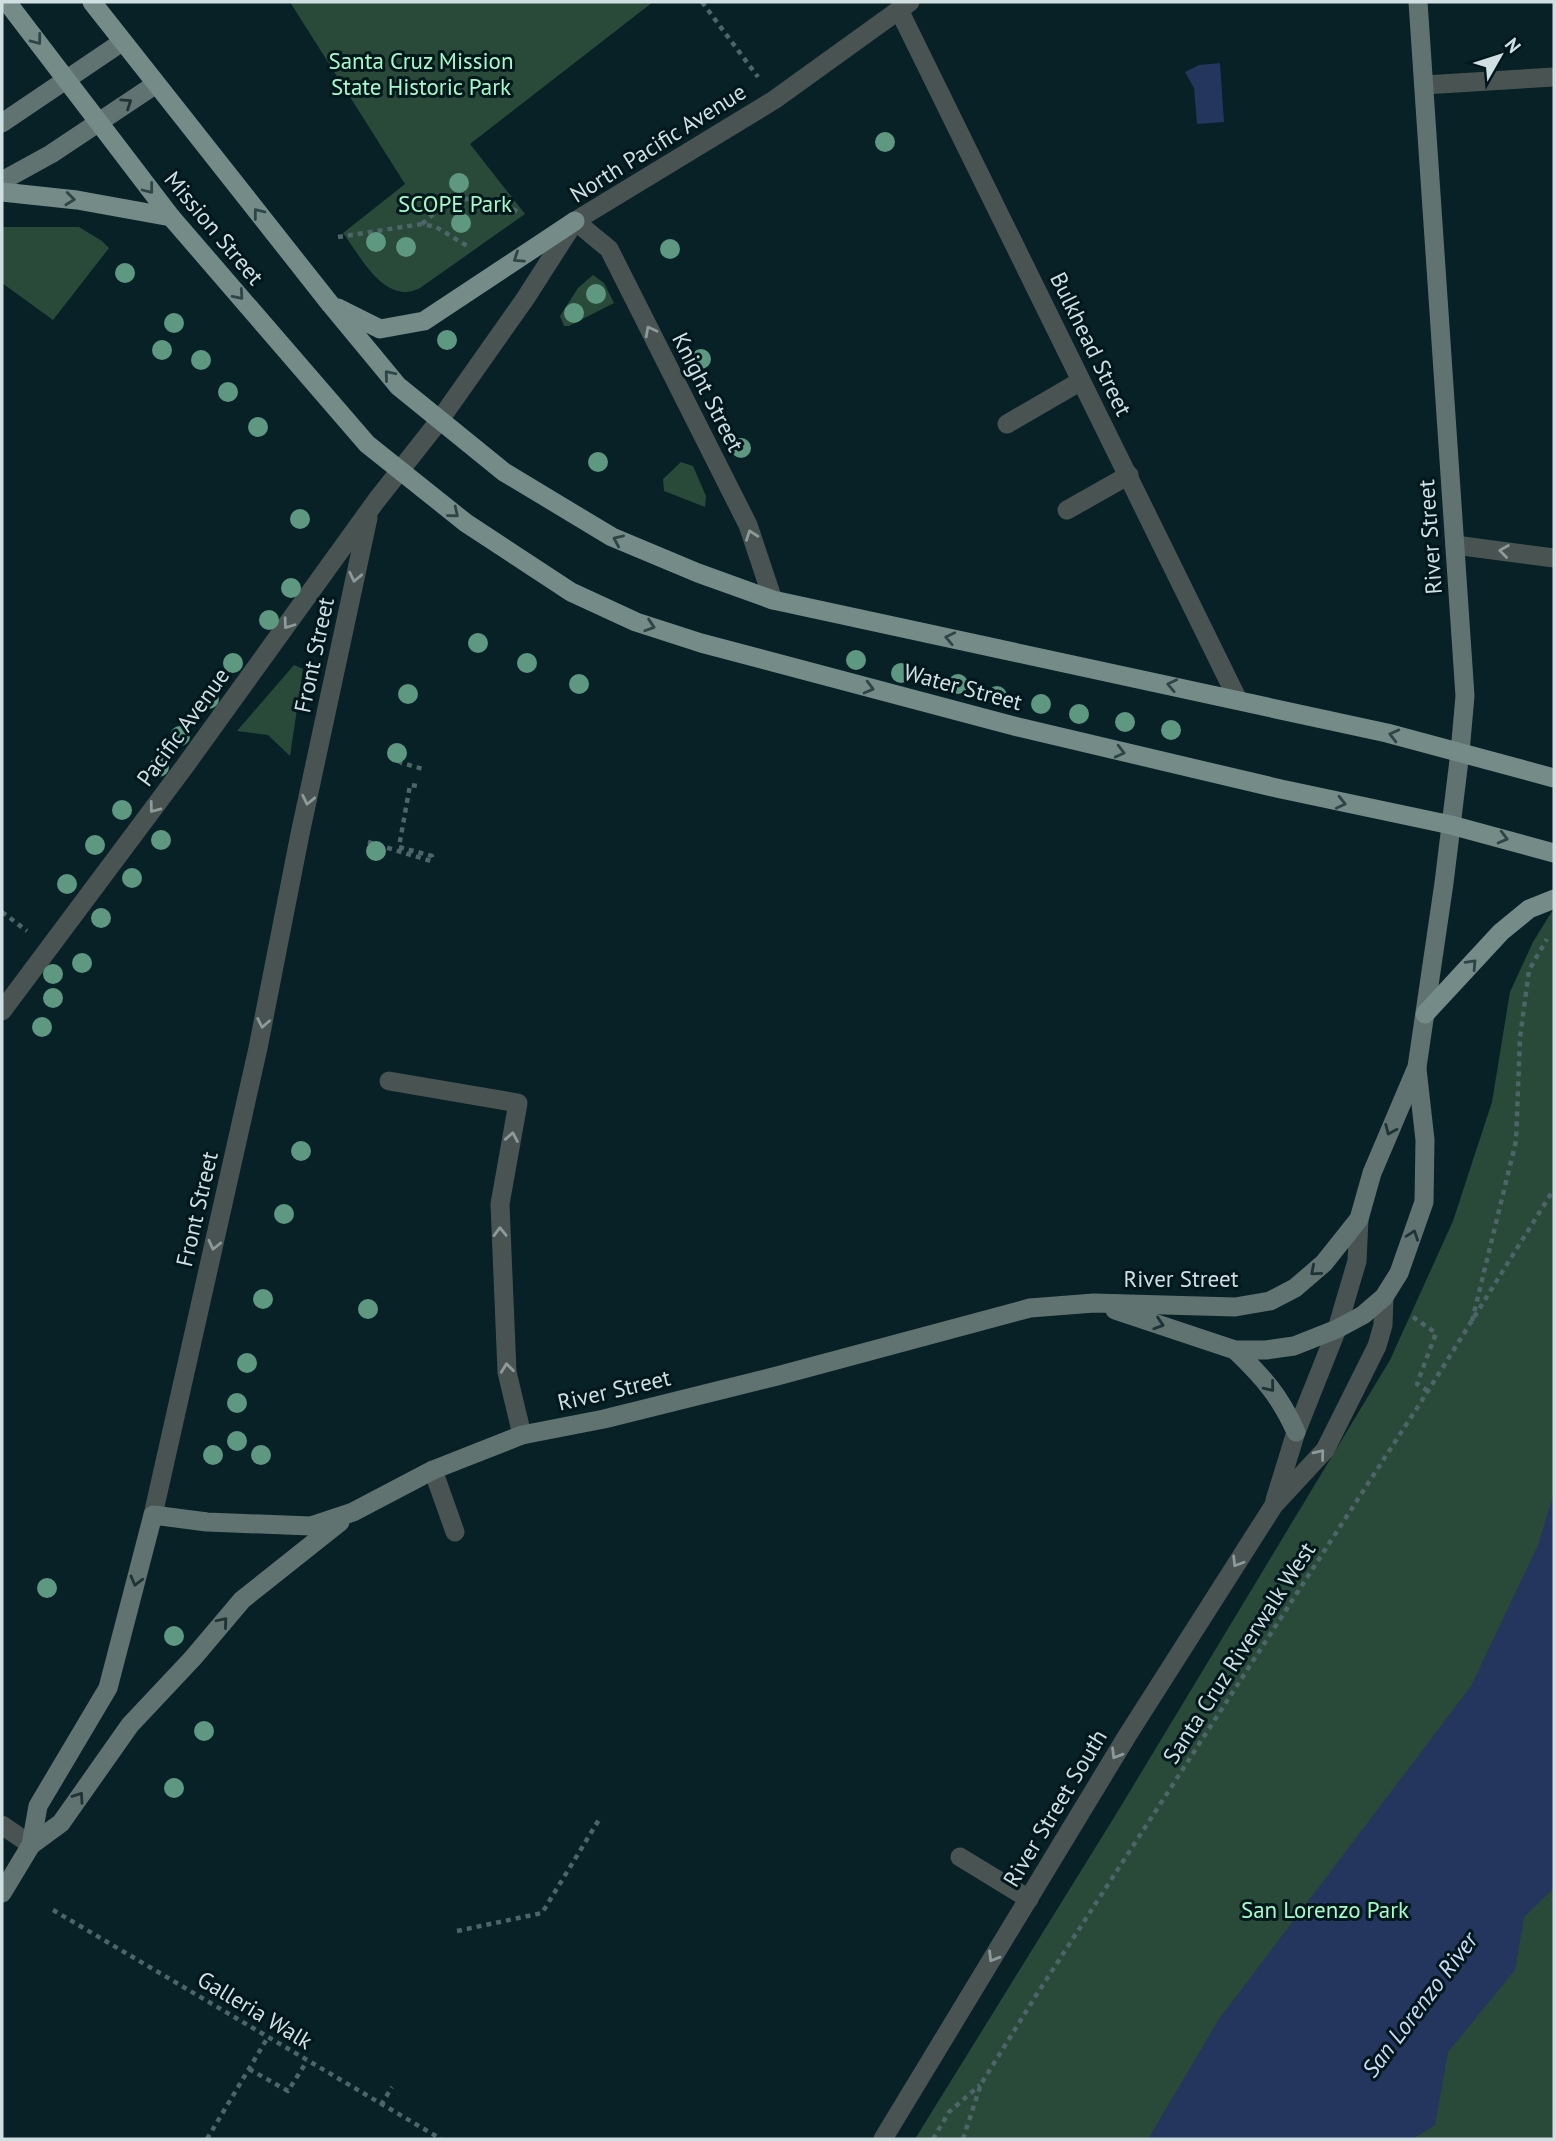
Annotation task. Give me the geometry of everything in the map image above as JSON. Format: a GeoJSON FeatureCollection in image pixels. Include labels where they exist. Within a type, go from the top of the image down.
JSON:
{"type":"FeatureCollection","features":[{"type":"Feature","properties":{"kind":"main road","name":"Mission Street"},"geometry":{"type":"LineString","coordinates":[[7,2],[171,217],[367,444],[401,470]]}},
{"type":"Feature","properties":{"kind":"main road","name":"Mission Street"},"geometry":{"type":"LineString","coordinates":[[92,2],[398,386],[439,421]]}},
{"type":"Feature","properties":{"kind":"main road","name":"River Street"},"geometry":{"type":"LineString","coordinates":[[1094,1303],[1235,1350],[1294,1346],[1337,1329],[1363,1315],[1384,1297],[1399,1273],[1424,1202],[1425,1140],[1417,1068],[1451,825],[1465,696],[1418,2]]}},
{"type":"Feature","properties":{"kind":"main road"},"geometry":{"type":"LineString","coordinates":[[2,124],[122,42]]}},
{"type":"Feature","properties":{"kind":"main road"},"geometry":{"type":"LineString","coordinates":[[2,181],[51,154],[156,83]]}},
{"type":"Feature","properties":{"kind":"main road"},"geometry":{"type":"LineString","coordinates":[[2,192],[77,200],[171,217]]}},
{"type":"Feature","properties":{"kind":"main road"},"geometry":{"type":"LineString","coordinates":[[331,305],[380,329],[424,321],[575,221]]}},
{"type":"Feature","properties":{"kind":"main road","name":"Water Street"},"geometry":{"type":"LineString","coordinates":[[439,421],[504,472],[612,537],[698,573],[773,600],[1387,733],[1554,778]]}},
{"type":"Feature","properties":{"kind":"main road","name":"Water Street"},"geometry":{"type":"LineString","coordinates":[[401,470],[466,523],[570,592],[636,622],[701,643],[1018,727],[1281,789],[1451,825],[1554,853]]}},
{"type":"Feature","properties":{"kind":"main road"},"geometry":{"type":"LineString","coordinates":[[1425,1014],[1501,932],[1529,909],[1554,899]]}},
{"type":"Feature","properties":{"kind":"main road","name":"River Street"},"geometry":{"type":"LineString","coordinates":[[153,1515],[207,1522],[311,1526],[353,1512],[433,1470],[522,1435],[604,1419],[777,1376],[1030,1308],[1094,1303],[1235,1307],[1270,1301],[1295,1288],[1324,1263],[1359,1219],[1372,1173],[1417,1068]]}},
{"type":"Feature","properties":{"kind":"main road"},"geometry":{"type":"LineString","coordinates":[[1235,1350],[1283,1403],[1296,1432]]}},
{"type":"Feature","properties":{"kind":"main road"},"geometry":{"type":"LineString","coordinates":[[31,1845],[61,1823],[130,1725],[193,1658],[242,1600],[353,1512]]}},
{"type":"Feature","properties":{"kind":"main road","name":"Front Street"},"geometry":{"type":"LineString","coordinates":[[2,1893],[31,1845],[38,1806],[108,1688],[153,1515]]}},
{"type":"Feature","properties":{"kind":"street","name":"North Pacific Avenue"},"geometry":{"type":"LineString","coordinates":[[401,470],[525,299],[575,221],[774,100],[904,6]]}},
{"type":"Feature","properties":{"kind":"street","name":"Bulkhead Street"},"geometry":{"type":"LineString","coordinates":[[904,6],[1081,381],[1238,700]]}},
{"type":"Feature","properties":{"kind":"street"},"geometry":{"type":"LineString","coordinates":[[1424,85],[1554,77]]}},
{"type":"Feature","properties":{"kind":"street","name":"Knight Street"},"geometry":{"type":"LineString","coordinates":[[575,221],[609,249],[748,526],[773,600]]}},
{"type":"Feature","properties":{"kind":"street"},"geometry":{"type":"LineString","coordinates":[[1007,424],[1081,381]]}},
{"type":"Feature","properties":{"kind":"street","name":"Pacific Avenue"},"geometry":{"type":"LineString","coordinates":[[2,1011],[401,470]]}},
{"type":"Feature","properties":{"kind":"street"},"geometry":{"type":"LineString","coordinates":[[1067,510],[1129,475]]}},
{"type":"Feature","properties":{"kind":"street","name":"Front Street"},"geometry":{"type":"LineString","coordinates":[[153,1515],[256,1061],[300,834],[370,510]]}},
{"type":"Feature","properties":{"kind":"street"},"geometry":{"type":"LineString","coordinates":[[1455,545],[1554,558]]}},
{"type":"Feature","properties":{"kind":"street"},"geometry":{"type":"LineString","coordinates":[[389,1081],[518,1103],[500,1204],[507,1372],[522,1435]]}},
{"type":"Feature","properties":{"kind":"street","name":"River Street"},"geometry":{"type":"LineString","coordinates":[[1337,1329],[1357,1261],[1359,1219]]}},
{"type":"Feature","properties":{"kind":"street","name":"River Street South"},"geometry":{"type":"LineString","coordinates":[[883,2139],[1127,1736],[1274,1505],[1325,1450],[1377,1346],[1383,1325],[1384,1297]]}},
{"type":"Feature","properties":{"kind":"street","name":"River Street South"},"geometry":{"type":"LineString","coordinates":[[1274,1505],[1296,1432],[1337,1329]]}},
{"type":"Feature","properties":{"kind":"street"},"geometry":{"type":"LineString","coordinates":[[433,1470],[455,1532]]}},
{"type":"Feature","properties":{"kind":"street"},"geometry":{"type":"LineString","coordinates":[[2,1825],[31,1845]]}},
{"type":"Feature","properties":{"kind":"street"},"geometry":{"type":"LineString","coordinates":[[960,1857],[1029,1899]]}},
{"type":"Feature","properties":{"kind":"path"},"geometry":{"type":"LineString","coordinates":[[702,2],[744,57]]}},
{"type":"Feature","properties":{"kind":"path"},"geometry":{"type":"LineString","coordinates":[[422,224],[438,209],[462,199],[501,202],[518,212]]}},
{"type":"Feature","properties":{"kind":"path"},"geometry":{"type":"LineString","coordinates":[[338,237],[422,224],[436,227],[469,247]]}},
{"type":"Feature","properties":{"kind":"path"},"geometry":{"type":"LineString","coordinates":[[388,755],[402,763],[423,769]]}},
{"type":"Feature","properties":{"kind":"path"},"geometry":{"type":"LineString","coordinates":[[368,842],[431,861],[432,856],[399,847],[410,785],[418,786]]}},
{"type":"Feature","properties":{"kind":"path"},"geometry":{"type":"LineString","coordinates":[[1471,1325],[1516,1141],[1520,1038],[1528,970],[1547,939]]}},
{"type":"Feature","properties":{"kind":"path","name":"Santa Cruz Riverwalk West"},"geometry":{"type":"LineString","coordinates":[[962,2139],[981,2084],[1037,1994],[1471,1325],[1554,1189]]}},
{"type":"Feature","properties":{"kind":"path"},"geometry":{"type":"LineString","coordinates":[[1384,1297],[1436,1333],[1417,1384],[1428,1391]]}},
{"type":"Feature","properties":{"kind":"path"},"geometry":{"type":"LineString","coordinates":[[457,1931],[542,1913],[600,1818]]}},
{"type":"Feature","properties":{"kind":"path","name":"Galleria Walk"},"geometry":{"type":"LineString","coordinates":[[53,1910],[440,2139]]}},
{"type":"Feature","properties":{"kind":"path"},"geometry":{"type":"LineString","coordinates":[[207,2139],[268,2037]]}},
{"type":"Feature","properties":{"kind":"path"},"geometry":{"type":"LineString","coordinates":[[249,2069],[288,2091],[307,2061]]}},
{"type":"Feature","properties":{"kind":"path"},"geometry":{"type":"LineString","coordinates":[[933,2139],[949,2112],[981,2084]]}},
{"type":"Feature","properties":{"kind":"path"},"geometry":{"type":"LineString","coordinates":[[381,2105],[392,2087]]}},
{"type":"Feature","properties":{"kind":"green space","name":"Santa Cruz Mission State Historic Park"},"geometry":{"type":"Polygon","coordinates":[[[290,2],[653,2],[470,144],[525,214],[420,288],[407,292],[385,285],[375,276],[343,233],[405,184],[290,2]]]}},
{"type":"Feature","properties":{"kind":"green space"},"geometry":{"type":"Polygon","coordinates":[[[2,227],[79,227],[109,248],[53,320],[2,283],[2,227]]]}},
{"type":"Feature","properties":{"kind":"green space"},"geometry":{"type":"Polygon","coordinates":[[[593,275],[604,283],[614,303],[564,326],[560,316],[578,288],[593,275]]]}},
{"type":"Feature","properties":{"kind":"green space"},"geometry":{"type":"Polygon","coordinates":[[[681,462],[693,466],[706,496],[705,507],[664,491],[663,479],[681,462]]]}},
{"type":"Feature","properties":{"kind":"green space"},"geometry":{"type":"Polygon","coordinates":[[[294,665],[303,669],[290,756],[268,735],[237,731],[294,665]]]}},
{"type":"Feature","properties":{"kind":"green space","name":"San Lorenzo Park"},"geometry":{"type":"Polygon","coordinates":[[[1554,908],[1554,2139],[915,2139],[1118,1811],[1390,1360],[1453,1221],[1492,1102],[1510,992],[1533,942],[1554,908]]]}},
{"type":"Feature","properties":{"kind":"water"},"geometry":{"type":"Polygon","coordinates":[[[1220,63],[1224,122],[1197,124],[1194,88],[1185,72],[1199,65],[1220,63]]]}},
{"type":"Feature","properties":{"kind":"water","name":"San Lorenzo River"},"geometry":{"type":"Polygon","coordinates":[[[1554,1493],[1554,1888],[1524,1917],[1515,1970],[1448,2052],[1435,2125],[1413,2139],[1148,2139],[1219,2019],[1471,1686],[1538,1545],[1554,1493]]]}},
{"type":"Feature","properties":{"kind":"park label","name":"SCOPE Park"},"geometry":{"type":"Point","coordinates":[455,204]}}]}
